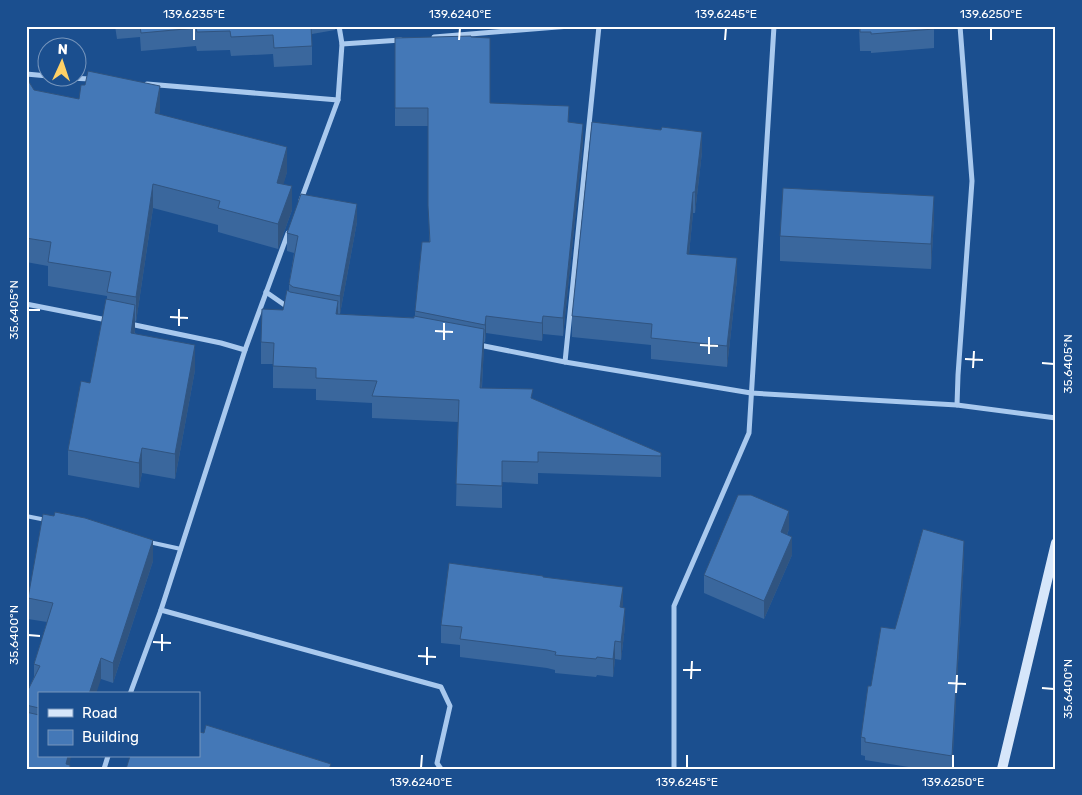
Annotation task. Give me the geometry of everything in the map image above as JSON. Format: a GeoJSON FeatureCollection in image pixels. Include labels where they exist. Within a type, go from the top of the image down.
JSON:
{"type":"FeatureCollection","features":[{"type":"Feature","properties":{"kind":"street"},"geometry":{"type":"LineString","coordinates":[[297,210],[338,100],[342,44],[339,26]]}},
{"type":"Feature","properties":{"kind":"street"},"geometry":{"type":"LineString","coordinates":[[431,37],[570,26]]}},
{"type":"Feature","properties":{"kind":"street"},"geometry":{"type":"LineString","coordinates":[[565,362],[599,26]]}},
{"type":"Feature","properties":{"kind":"street"},"geometry":{"type":"LineString","coordinates":[[674,769],[674,606],[749,433],[774,26]]}},
{"type":"Feature","properties":{"kind":"street"},"geometry":{"type":"LineString","coordinates":[[957,405],[972,181],[960,26]]}},
{"type":"Feature","properties":{"kind":"street"},"geometry":{"type":"LineString","coordinates":[[342,44],[411,39]]}},
{"type":"Feature","properties":{"kind":"street"},"geometry":{"type":"LineString","coordinates":[[88,79],[98,80]]}},
{"type":"Feature","properties":{"kind":"street"},"geometry":{"type":"LineString","coordinates":[[137,83],[338,100]]}},
{"type":"Feature","properties":{"kind":"street"},"geometry":{"type":"LineString","coordinates":[[131,692],[181,549],[245,350],[290,228]]}},
{"type":"Feature","properties":{"kind":"street"},"geometry":{"type":"LineString","coordinates":[[266,292],[291,309]]}},
{"type":"Feature","properties":{"kind":"street"},"geometry":{"type":"LineString","coordinates":[[26,304],[114,321]]}},
{"type":"Feature","properties":{"kind":"street"},"geometry":{"type":"LineString","coordinates":[[124,323],[221,343],[245,350]]}},
{"type":"Feature","properties":{"kind":"street"},"geometry":{"type":"LineString","coordinates":[[477,345],[565,362],[751,393],[957,405],[1056,418]]}},
{"type":"Feature","properties":{"kind":"street"},"geometry":{"type":"LineString","coordinates":[[1002,769],[1056,543]]}},
{"type":"Feature","properties":{"kind":"street"},"geometry":{"type":"LineString","coordinates":[[160,610],[441,688],[450,706],[437,763],[441,769]]}},
{"type":"Feature","properties":{"kind":"lane"},"geometry":{"type":"LineString","coordinates":[[26,516],[55,522]]}},
{"type":"Feature","properties":{"kind":"lane"},"geometry":{"type":"LineString","coordinates":[[142,541],[181,549]]}},
{"type":"Feature","properties":{"kind":"building"},"geometry":{"type":"Polygon","coordinates":[[[140,26],[311,26],[312,46],[274,48],[273,35],[231,37],[230,31],[197,32],[196,28],[141,33],[140,26]]]}},
{"type":"Feature","properties":{"kind":"building"},"geometry":{"type":"Polygon","coordinates":[[[860,26],[934,26],[934,29],[871,34],[871,32],[860,32],[860,26]]]}},
{"type":"Feature","properties":{"kind":"building"},"geometry":{"type":"Polygon","coordinates":[[[471,36],[490,38],[490,103],[569,106],[568,122],[583,124],[563,318],[543,316],[542,323],[486,316],[485,325],[415,311],[422,242],[430,242],[428,108],[395,108],[395,38],[471,36]]]}},
{"type":"Feature","properties":{"kind":"building"},"geometry":{"type":"Polygon","coordinates":[[[88,71],[160,86],[155,113],[287,147],[277,183],[292,186],[278,224],[218,208],[220,201],[153,184],[136,297],[107,292],[111,272],[48,262],[51,242],[26,238],[26,77],[34,90],[79,99],[81,88],[88,88],[88,71]]]}},
{"type":"Feature","properties":{"kind":"building"},"geometry":{"type":"Polygon","coordinates":[[[592,122],[661,130],[662,127],[702,132],[695,192],[693,192],[687,254],[737,258],[727,346],[651,338],[652,324],[572,316],[592,122]]]}},
{"type":"Feature","properties":{"kind":"building"},"geometry":{"type":"Polygon","coordinates":[[[783,188],[934,196],[931,244],[780,236],[783,188]]]}},
{"type":"Feature","properties":{"kind":"building"},"geometry":{"type":"Polygon","coordinates":[[[301,194],[357,204],[340,296],[293,287],[289,284],[298,236],[287,233],[301,194]]]}},
{"type":"Feature","properties":{"kind":"building"},"geometry":{"type":"Polygon","coordinates":[[[287,290],[338,301],[336,314],[414,318],[414,316],[484,329],[480,388],[533,389],[531,398],[661,453],[661,456],[538,452],[538,462],[502,461],[502,486],[456,484],[459,400],[372,396],[377,381],[316,378],[316,368],[273,366],[274,343],[261,342],[262,309],[283,310],[287,290]]]}},
{"type":"Feature","properties":{"kind":"building"},"geometry":{"type":"Polygon","coordinates":[[[106,299],[135,305],[131,333],[195,345],[175,454],[142,448],[139,463],[68,450],[81,381],[90,383],[106,299]]]}},
{"type":"Feature","properties":{"kind":"building"},"geometry":{"type":"Polygon","coordinates":[[[738,495],[751,495],[789,511],[781,532],[792,537],[764,601],[704,575],[738,495]]]}},
{"type":"Feature","properties":{"kind":"building"},"geometry":{"type":"Polygon","coordinates":[[[55,512],[85,518],[153,540],[113,663],[101,658],[90,692],[38,692],[38,708],[26,705],[26,694],[40,666],[34,664],[53,603],[28,598],[43,514],[54,516],[55,512]]]}},
{"type":"Feature","properties":{"kind":"building"},"geometry":{"type":"Polygon","coordinates":[[[923,529],[964,541],[952,756],[865,742],[865,738],[861,737],[868,686],[871,686],[881,627],[895,629],[923,529]]]}},
{"type":"Feature","properties":{"kind":"building"},"geometry":{"type":"Polygon","coordinates":[[[449,563],[623,587],[620,607],[625,608],[621,642],[615,641],[613,659],[555,655],[556,652],[547,650],[460,639],[462,627],[441,625],[449,563]]]}},
{"type":"Feature","properties":{"kind":"building"},"geometry":{"type":"Polygon","coordinates":[[[26,712],[38,715],[38,758],[68,758],[66,764],[70,765],[70,769],[26,769],[26,712]]]}},
{"type":"Feature","properties":{"kind":"building"},"geometry":{"type":"Polygon","coordinates":[[[206,725],[331,764],[329,769],[126,769],[129,758],[200,758],[200,732],[204,733],[206,725]]]}}]}
